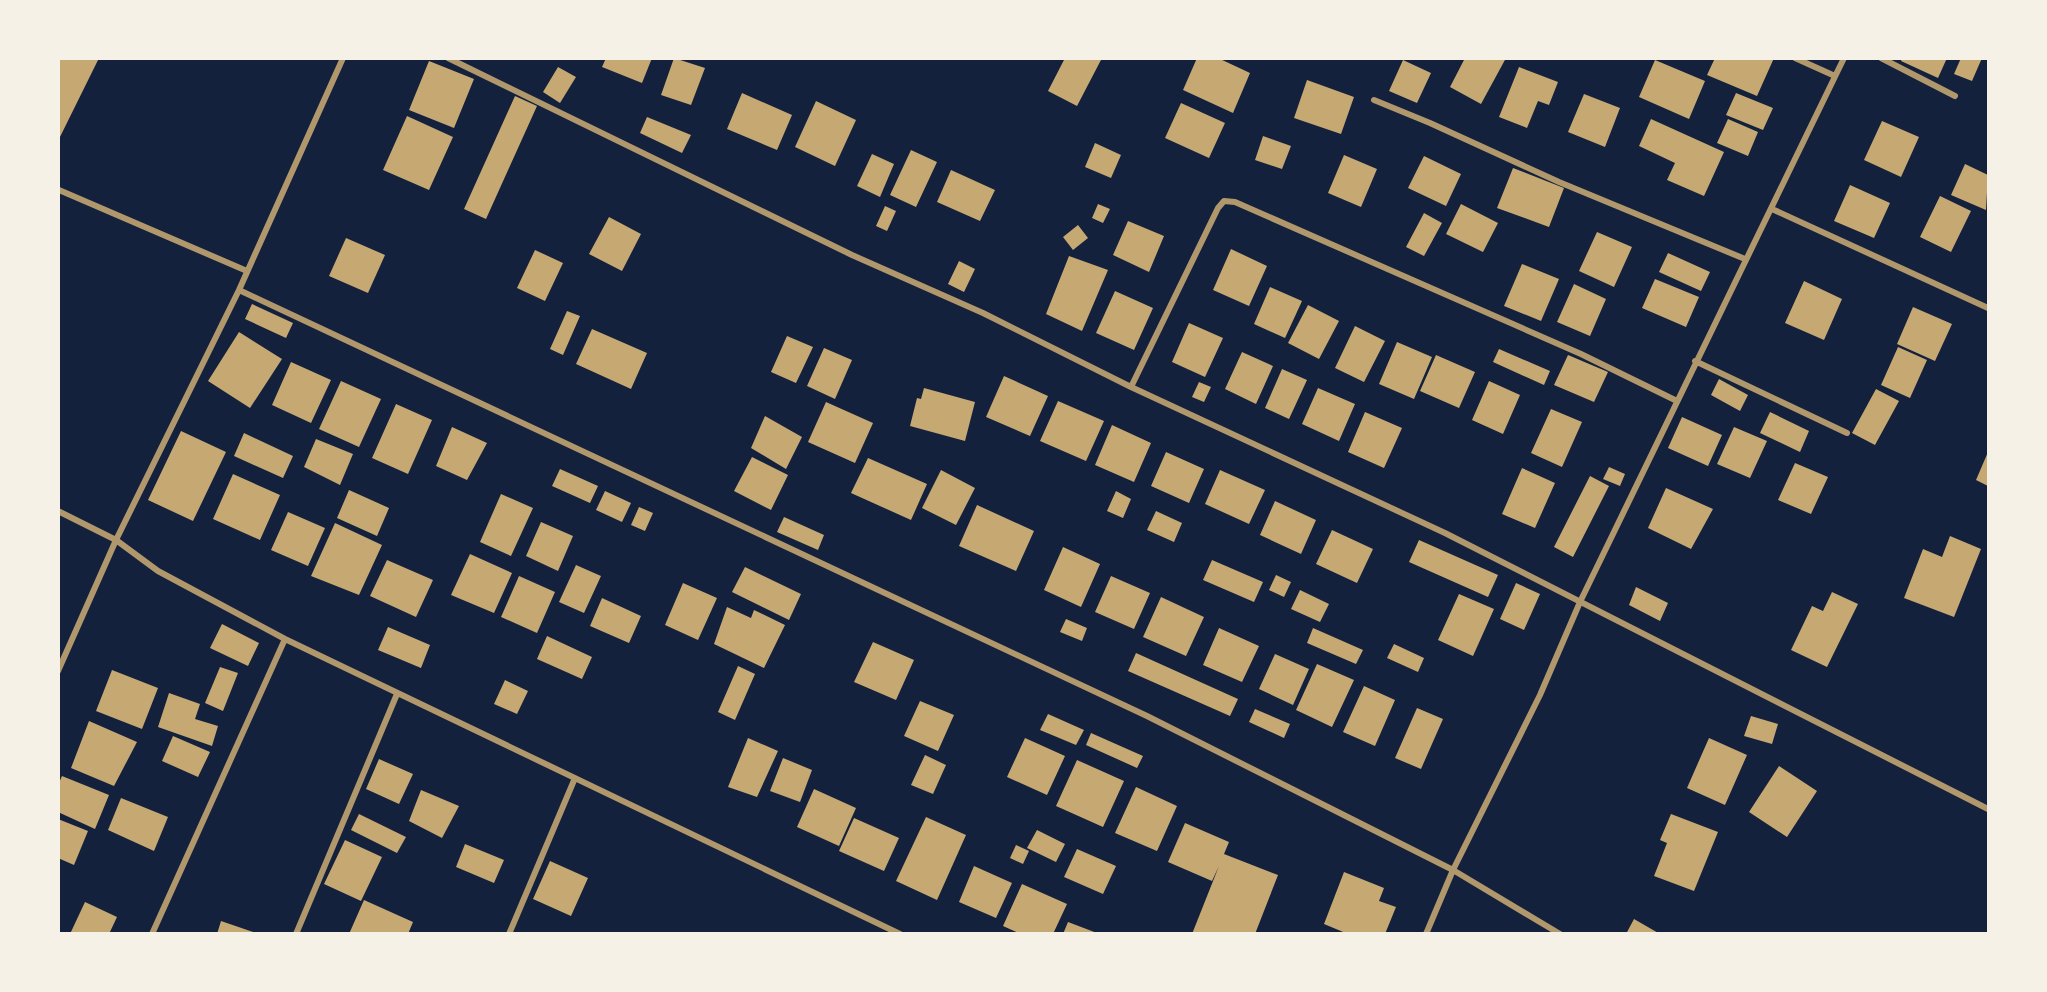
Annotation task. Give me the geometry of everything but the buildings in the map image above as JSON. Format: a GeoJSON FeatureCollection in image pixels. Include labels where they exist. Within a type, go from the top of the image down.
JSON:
{"type":"FeatureCollection","features":[{"type":"Feature","properties":{"kind":"street"},"geometry":{"type":"LineString","coordinates":[[58,671],[116,540],[247,271],[343,58]]}},
{"type":"Feature","properties":{"kind":"street"},"geometry":{"type":"LineString","coordinates":[[448,58],[852,255],[983,313],[1131,387],[1424,524],[1989,809]]}},
{"type":"Feature","properties":{"kind":"street"},"geometry":{"type":"LineString","coordinates":[[1795,58],[1835,76]]}},
{"type":"Feature","properties":{"kind":"street"},"geometry":{"type":"LineString","coordinates":[[1426,933],[1454,870],[1540,695],[1580,602],[1600,565],[1695,361],[1772,209],[1844,58]]}},
{"type":"Feature","properties":{"kind":"street"},"geometry":{"type":"LineString","coordinates":[[1881,58],[1954,96]]}},
{"type":"Feature","properties":{"kind":"street"},"geometry":{"type":"LineString","coordinates":[[1374,100],[1559,182],[1745,259]]}},
{"type":"Feature","properties":{"kind":"street"},"geometry":{"type":"LineString","coordinates":[[59,190],[247,271]]}},
{"type":"Feature","properties":{"kind":"street"},"geometry":{"type":"LineString","coordinates":[[1131,387],[1218,208],[1224,201],[1235,202],[1539,336],[1677,401]]}},
{"type":"Feature","properties":{"kind":"street"},"geometry":{"type":"LineString","coordinates":[[1772,209],[1989,308]]}},
{"type":"Feature","properties":{"kind":"street"},"geometry":{"type":"LineString","coordinates":[[238,290],[1148,716],[1454,870],[1560,933]]}},
{"type":"Feature","properties":{"kind":"street"},"geometry":{"type":"LineString","coordinates":[[1695,361],[1847,433]]}},
{"type":"Feature","properties":{"kind":"street"},"geometry":{"type":"LineString","coordinates":[[58,511],[116,540],[158,571],[285,639],[900,933]]}},
{"type":"Feature","properties":{"kind":"street"},"geometry":{"type":"LineString","coordinates":[[152,933],[285,639]]}},
{"type":"Feature","properties":{"kind":"street"},"geometry":{"type":"LineString","coordinates":[[296,933],[397,694]]}},
{"type":"Feature","properties":{"kind":"street"},"geometry":{"type":"LineString","coordinates":[[509,933],[575,778]]}}]}
